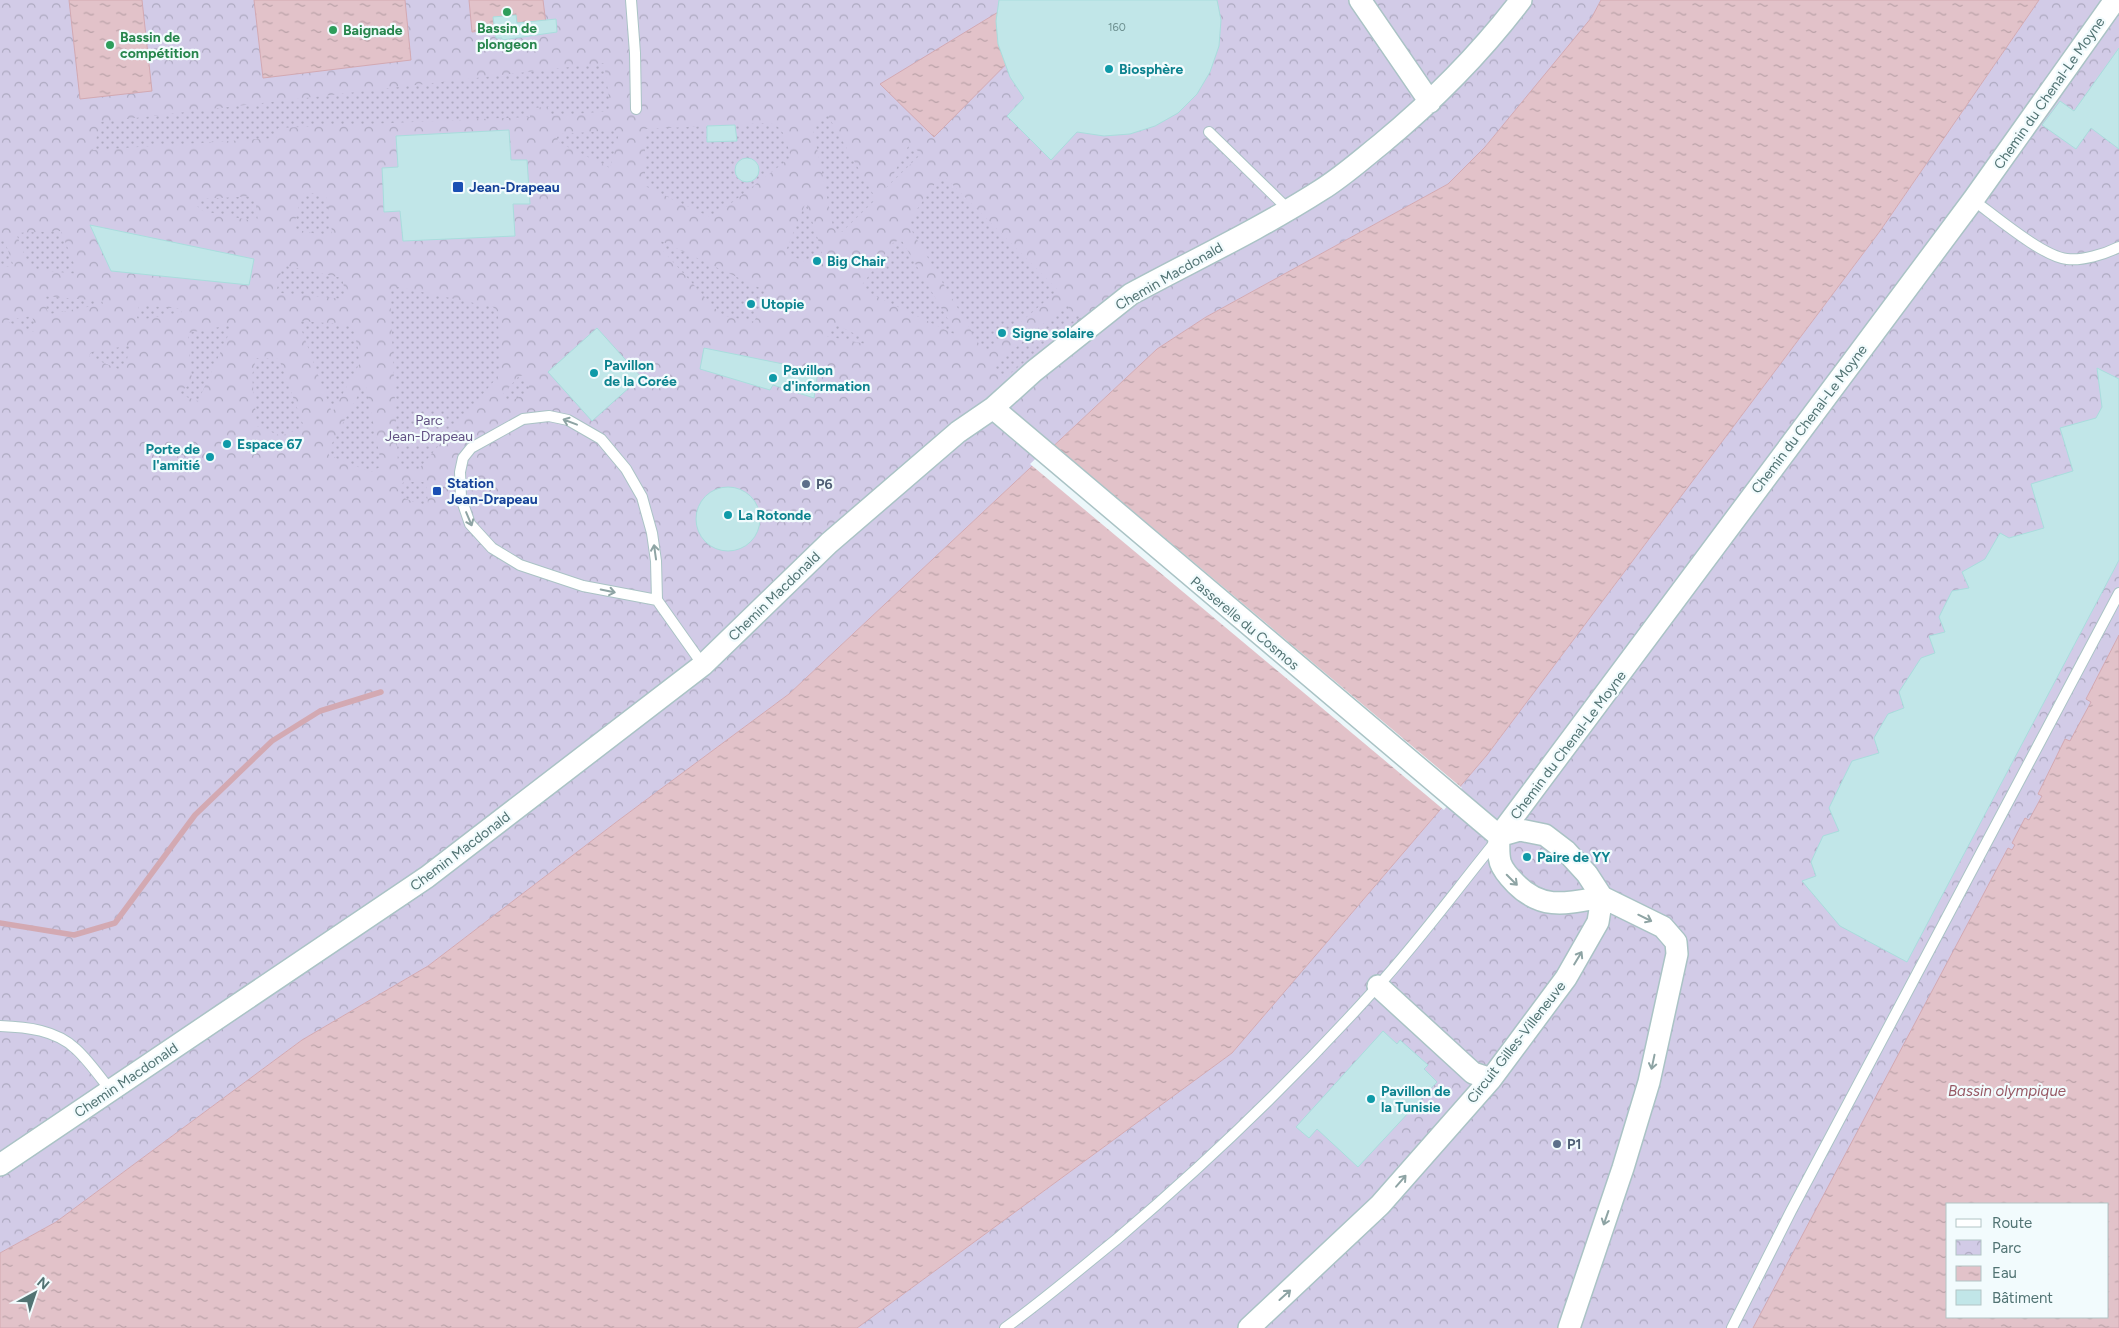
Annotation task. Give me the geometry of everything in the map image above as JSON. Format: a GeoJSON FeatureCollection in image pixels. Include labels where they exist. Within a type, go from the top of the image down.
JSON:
{"type":"FeatureCollection","features":[{"type":"Feature","properties":{"kind":"street"},"geometry":{"type":"LineString","coordinates":[[1360,0],[1430,102]]}},
{"type":"Feature","properties":{"kind":"street","name":"Chemin Macdonald"},"geometry":{"type":"LineString","coordinates":[[0,1165],[428,877],[703,665],[829,543],[958,432],[993,408],[1034,371],[1131,294],[1289,210],[1347,172],[1430,102],[1490,40],[1521,0]]}},
{"type":"Feature","properties":{"kind":"street","name":"Chemin du Chenal-Le Moyne"},"geometry":{"type":"LineString","coordinates":[[1499,836],[1973,200],[2115,0]]}},
{"type":"Feature","properties":{"kind":"street","name":"Passerelle du Cosmos"},"geometry":{"type":"LineString","coordinates":[[993,408],[1014,428],[1499,836]]}},
{"type":"Feature","properties":{"kind":"street"},"geometry":{"type":"LineString","coordinates":[[1569,1328],[1623,1168],[1649,1082],[1676,954],[1676,942],[1663,927],[1602,896],[1577,862],[1545,834],[1520,830],[1499,836],[1498,859],[1506,875],[1525,893],[1540,902],[1566,904],[1602,896]]}},
{"type":"Feature","properties":{"kind":"street","name":"Circuit Gilles-Villeneuve"},"geometry":{"type":"LineString","coordinates":[[1249,1328],[1380,1205],[1491,1079],[1566,978],[1598,922],[1602,896]]}},
{"type":"Feature","properties":{"kind":"street"},"geometry":{"type":"LineString","coordinates":[[1378,986],[1472,1073],[1491,1079]]}},
{"type":"Feature","properties":{"kind":"lane"},"geometry":{"type":"LineString","coordinates":[[631,0],[635,53],[636,109]]}},
{"type":"Feature","properties":{"kind":"lane"},"geometry":{"type":"LineString","coordinates":[[1209,132],[1289,210]]}},
{"type":"Feature","properties":{"kind":"lane"},"geometry":{"type":"LineString","coordinates":[[1973,200],[2050,254],[2066,260],[2083,258],[2119,247]]}},
{"type":"Feature","properties":{"kind":"lane"},"geometry":{"type":"LineString","coordinates":[[657,600],[583,586],[520,564],[492,548],[470,524],[461,498],[460,472],[463,458],[471,448],[523,420],[549,416],[574,423],[601,440],[626,469],[642,497],[655,552],[657,600],[703,665]]}},
{"type":"Feature","properties":{"kind":"lane"},"geometry":{"type":"LineString","coordinates":[[1732,1328],[1791,1211],[2119,593]]}},
{"type":"Feature","properties":{"kind":"lane"},"geometry":{"type":"LineString","coordinates":[[1005,1328],[1060,1287],[1203,1164],[1306,1062],[1378,986],[1499,836]]}},
{"type":"Feature","properties":{"kind":"lane"},"geometry":{"type":"LineString","coordinates":[[0,1026],[34,1029],[56,1035],[76,1048],[111,1091]]}},
{"type":"Feature","properties":{"kind":"green space","name":"Parc Jean-Drapeau"},"geometry":{"type":"Polygon","coordinates":[[[0,0],[1601,0],[1593,17],[1485,147],[1448,184],[1206,317],[1157,349],[789,694],[619,820],[428,966],[302,1040],[56,1222],[0,1253],[0,0]]]}},
{"type":"Feature","properties":{"kind":"green space"},"geometry":{"type":"Polygon","coordinates":[[[2039,0],[2119,0],[2119,1328],[857,1328],[1232,1053],[1487,755],[1880,231],[2039,0]]]}},
{"type":"Feature","properties":{"kind":"green space"},"geometry":{"type":"Polygon","coordinates":[[[604,63],[611,111],[549,116],[549,107],[530,108],[530,117],[278,128],[276,138],[93,150],[101,122],[604,63]]]}},
{"type":"Feature","properties":{"kind":"green space"},"geometry":{"type":"Polygon","coordinates":[[[827,114],[876,199],[842,232],[835,230],[833,226],[813,129],[816,122],[827,114]]]}},
{"type":"Feature","properties":{"kind":"green space"},"geometry":{"type":"Polygon","coordinates":[[[769,123],[782,131],[791,157],[712,218],[645,186],[645,129],[769,123]]]}},
{"type":"Feature","properties":{"kind":"green space"},"geometry":{"type":"Polygon","coordinates":[[[620,130],[610,168],[558,142],[557,137],[561,134],[620,130]]]}},
{"type":"Feature","properties":{"kind":"green space"},"geometry":{"type":"Polygon","coordinates":[[[910,143],[921,154],[886,188],[910,143]]]}},
{"type":"Feature","properties":{"kind":"green space"},"geometry":{"type":"Polygon","coordinates":[[[946,178],[1057,289],[986,352],[982,349],[909,226],[909,221],[938,179],[946,178]]]}},
{"type":"Feature","properties":{"kind":"green space"},"geometry":{"type":"Polygon","coordinates":[[[320,193],[326,197],[332,231],[331,235],[327,236],[293,229],[302,194],[320,193]]]}},
{"type":"Feature","properties":{"kind":"green space"},"geometry":{"type":"Polygon","coordinates":[[[255,196],[258,222],[203,211],[197,206],[197,202],[201,199],[255,196]]]}},
{"type":"Feature","properties":{"kind":"green space"},"geometry":{"type":"Polygon","coordinates":[[[806,202],[822,252],[810,264],[785,253],[806,202]]]}},
{"type":"Feature","properties":{"kind":"green space"},"geometry":{"type":"Polygon","coordinates":[[[61,231],[78,274],[30,269],[16,233],[61,231]]]}},
{"type":"Feature","properties":{"kind":"green space"},"geometry":{"type":"Polygon","coordinates":[[[2,234],[14,267],[0,266],[0,235],[2,234]]]}},
{"type":"Feature","properties":{"kind":"green space"},"geometry":{"type":"Polygon","coordinates":[[[659,240],[768,292],[754,322],[721,315],[656,243],[659,240]]]}},
{"type":"Feature","properties":{"kind":"green space"},"geometry":{"type":"Polygon","coordinates":[[[899,240],[902,241],[956,333],[954,334],[863,290],[862,285],[893,243],[899,240]]]}},
{"type":"Feature","properties":{"kind":"green space"},"geometry":{"type":"Polygon","coordinates":[[[287,266],[342,278],[346,296],[343,299],[281,293],[277,289],[282,267],[287,266]]]}},
{"type":"Feature","properties":{"kind":"green space"},"geometry":{"type":"Polygon","coordinates":[[[398,287],[493,307],[498,312],[500,374],[417,471],[404,471],[398,465],[390,294],[391,288],[398,287]]]}},
{"type":"Feature","properties":{"kind":"green space"},"geometry":{"type":"Polygon","coordinates":[[[43,296],[102,301],[103,304],[50,314],[48,313],[43,296]]]}},
{"type":"Feature","properties":{"kind":"green space"},"geometry":{"type":"Polygon","coordinates":[[[1068,302],[1070,317],[1083,315],[1002,380],[995,369],[996,365],[1068,302]]]}},
{"type":"Feature","properties":{"kind":"green space"},"geometry":{"type":"Polygon","coordinates":[[[139,305],[182,309],[182,312],[140,320],[137,318],[139,305]]]}},
{"type":"Feature","properties":{"kind":"green space"},"geometry":{"type":"Polygon","coordinates":[[[32,316],[37,333],[8,322],[8,320],[32,316]]]}},
{"type":"Feature","properties":{"kind":"green space"},"geometry":{"type":"Polygon","coordinates":[[[301,321],[351,325],[353,328],[361,361],[333,411],[331,410],[299,323],[301,321]]]}},
{"type":"Feature","properties":{"kind":"green space"},"geometry":{"type":"Polygon","coordinates":[[[835,324],[867,340],[866,344],[826,336],[835,324]]]}},
{"type":"Feature","properties":{"kind":"green space"},"geometry":{"type":"Polygon","coordinates":[[[230,325],[232,327],[198,401],[178,394],[192,382],[188,333],[230,325]]]}},
{"type":"Feature","properties":{"kind":"green space"},"geometry":{"type":"Polygon","coordinates":[[[129,346],[129,349],[125,370],[123,371],[89,355],[92,352],[129,346]]]}},
{"type":"Feature","properties":{"kind":"green space"},"geometry":{"type":"Polygon","coordinates":[[[256,358],[279,359],[304,427],[281,436],[257,426],[252,376],[256,358]]]}},
{"type":"Feature","properties":{"kind":"green space"},"geometry":{"type":"Polygon","coordinates":[[[519,376],[523,376],[530,389],[529,392],[511,401],[505,401],[503,394],[519,376]]]}},
{"type":"Feature","properties":{"kind":"green space"},"geometry":{"type":"Polygon","coordinates":[[[363,386],[366,387],[381,462],[380,467],[371,472],[333,457],[329,455],[328,451],[363,386]]]}},
{"type":"Feature","properties":{"kind":"green space"},"geometry":{"type":"Polygon","coordinates":[[[404,482],[423,482],[426,484],[428,504],[423,506],[402,497],[399,487],[404,482]]]}},
{"type":"Feature","properties":{"kind":"water","name":"Bassin de compétition"},"geometry":{"type":"Polygon","coordinates":[[[69,0],[142,0],[152,91],[80,99],[69,0]]]}},
{"type":"Feature","properties":{"kind":"water","name":"Baignade"},"geometry":{"type":"Polygon","coordinates":[[[254,0],[405,0],[411,60],[263,78],[254,0]]]}},
{"type":"Feature","properties":{"kind":"water","name":"Bassin de plongeon"},"geometry":{"type":"Polygon","coordinates":[[[469,0],[543,0],[546,24],[472,32],[469,0]]]}},
{"type":"Feature","properties":{"kind":"water"},"geometry":{"type":"Polygon","coordinates":[[[1018,0],[1050,20],[934,137],[880,84],[1018,0]]]}},
{"type":"Feature","properties":{"kind":"water"},"geometry":{"type":"Polygon","coordinates":[[[1601,0],[2039,0],[1880,231],[1487,755],[1232,1053],[857,1328],[0,1328],[0,1253],[56,1222],[302,1040],[428,966],[619,820],[789,694],[1157,349],[1206,317],[1448,184],[1485,147],[1592,17],[1601,0]]]}},
{"type":"Feature","properties":{"kind":"water","name":"Bassin olympique"},"geometry":{"type":"Polygon","coordinates":[[[2119,635],[2119,1328],[1753,1328],[2008,848],[2012,850],[2015,845],[2012,843],[2025,818],[2029,820],[2042,796],[2038,794],[2065,739],[2070,741],[2091,702],[2086,699],[2119,635]]]}},
{"type":"Feature","properties":{"kind":"pier"},"geometry":{"type":"Polygon","coordinates":[[[1052,443],[1462,788],[1444,810],[1030,464],[1052,443]]]}},
{"type":"Feature","properties":{"kind":"building","name":"Biosphère"},"geometry":{"type":"Polygon","coordinates":[[[999,0],[1217,0],[1221,20],[1219,46],[1210,72],[1197,94],[1178,113],[1155,126],[1130,134],[1104,136],[1077,132],[1051,160],[1007,116],[1024,98],[1010,77],[998,44],[996,21],[999,0]]]}},
{"type":"Feature","properties":{"kind":"building"},"geometry":{"type":"Polygon","coordinates":[[[516,15],[517,23],[556,19],[557,32],[502,40],[502,38],[496,38],[493,17],[516,15]]]}},
{"type":"Feature","properties":{"kind":"building"},"geometry":{"type":"Polygon","coordinates":[[[2119,48],[2119,149],[2091,128],[2076,149],[2042,125],[2060,101],[2074,111],[2119,48]]]}},
{"type":"Feature","properties":{"kind":"building"},"geometry":{"type":"Polygon","coordinates":[[[735,125],[737,141],[707,142],[707,126],[735,125]]]}},
{"type":"Feature","properties":{"kind":"building"},"geometry":{"type":"Polygon","coordinates":[[[509,130],[511,160],[527,160],[530,204],[513,204],[515,236],[403,241],[400,211],[384,212],[382,168],[398,167],[396,136],[509,130]]]}},
{"type":"Feature","properties":{"kind":"building"},"geometry":{"type":"Polygon","coordinates":[[[747,158],[756,161],[759,170],[756,179],[747,182],[738,179],[735,170],[738,161],[747,158]]]}},
{"type":"Feature","properties":{"kind":"building"},"geometry":{"type":"Polygon","coordinates":[[[90,225],[254,259],[249,285],[111,271],[90,225]]]}},
{"type":"Feature","properties":{"kind":"building","name":"Pavillon de la Corée"},"geometry":{"type":"Polygon","coordinates":[[[597,328],[641,377],[592,421],[548,372],[597,328]]]}},
{"type":"Feature","properties":{"kind":"building","name":"Pavillon d'information"},"geometry":{"type":"Polygon","coordinates":[[[704,348],[818,371],[814,398],[773,385],[770,390],[700,369],[704,348]]]}},
{"type":"Feature","properties":{"kind":"building"},"geometry":{"type":"Polygon","coordinates":[[[2097,368],[2119,379],[2119,560],[1907,962],[1840,926],[1802,881],[1816,876],[1811,862],[1823,836],[1839,831],[1829,808],[1852,761],[1879,753],[1874,738],[1888,714],[1904,708],[1899,692],[1921,658],[1935,653],[1929,636],[1945,632],[1939,617],[1952,591],[1969,588],[1962,572],[1985,559],[2000,533],[2009,538],[2044,528],[2031,484],[2073,471],[2060,428],[2096,418],[2102,407],[2097,368]]]}},
{"type":"Feature","properties":{"kind":"building","name":"La Rotonde"},"geometry":{"type":"Polygon","coordinates":[[[722,487],[734,487],[751,496],[758,507],[760,519],[758,531],[751,542],[734,551],[722,551],[710,546],[701,537],[696,525],[696,513],[701,501],[710,492],[722,487]]]}},
{"type":"Feature","properties":{"kind":"building","name":"Pavillon de la Tunisie"},"geometry":{"type":"Polygon","coordinates":[[[1383,1031],[1397,1044],[1400,1040],[1428,1065],[1424,1069],[1437,1082],[1358,1167],[1317,1129],[1309,1138],[1296,1127],[1383,1031]]]}},
{"type":"Feature","properties":{"kind":"waterway"},"geometry":{"type":"LineString","coordinates":[[0,923],[74,935],[115,923],[195,815],[272,741],[320,711],[381,692]]}},
{"type":"Feature","properties":{"kind":"place","name":"Bassin de plongeon"},"geometry":{"type":"Point","coordinates":[507,12]}},
{"type":"Feature","properties":{"kind":"place","name":"Baignade"},"geometry":{"type":"Point","coordinates":[333,30]}},
{"type":"Feature","properties":{"kind":"place","name":"Bassin de compétition"},"geometry":{"type":"Point","coordinates":[110,45]}},
{"type":"Feature","properties":{"kind":"place","name":"Biosphère"},"geometry":{"type":"Point","coordinates":[1109,69]}},
{"type":"Feature","properties":{"kind":"place","name":"Jean-Drapeau"},"geometry":{"type":"Point","coordinates":[458,187]}},
{"type":"Feature","properties":{"kind":"place","name":"Big Chair"},"geometry":{"type":"Point","coordinates":[817,261]}},
{"type":"Feature","properties":{"kind":"place","name":"Utopie"},"geometry":{"type":"Point","coordinates":[751,304]}},
{"type":"Feature","properties":{"kind":"place","name":"Signe solaire"},"geometry":{"type":"Point","coordinates":[1002,333]}},
{"type":"Feature","properties":{"kind":"place","name":"Pavillon de la Corée"},"geometry":{"type":"Point","coordinates":[594,373]}},
{"type":"Feature","properties":{"kind":"place","name":"Pavillon d'information"},"geometry":{"type":"Point","coordinates":[773,378]}},
{"type":"Feature","properties":{"kind":"place","name":"Espace 67"},"geometry":{"type":"Point","coordinates":[227,444]}},
{"type":"Feature","properties":{"kind":"place","name":"Porte de l'amitié"},"geometry":{"type":"Point","coordinates":[210,457]}},
{"type":"Feature","properties":{"kind":"place","name":"P6"},"geometry":{"type":"Point","coordinates":[806,484]}},
{"type":"Feature","properties":{"kind":"place","name":"Station Jean-Drapeau"},"geometry":{"type":"Point","coordinates":[437,491]}},
{"type":"Feature","properties":{"kind":"place","name":"La Rotonde"},"geometry":{"type":"Point","coordinates":[728,515]}},
{"type":"Feature","properties":{"kind":"place","name":"Paire de YY"},"geometry":{"type":"Point","coordinates":[1527,857]}},
{"type":"Feature","properties":{"kind":"place","name":"Pavillon de la Tunisie"},"geometry":{"type":"Point","coordinates":[1371,1099]}},
{"type":"Feature","properties":{"kind":"place","name":"P1"},"geometry":{"type":"Point","coordinates":[1557,1144]}}]}
